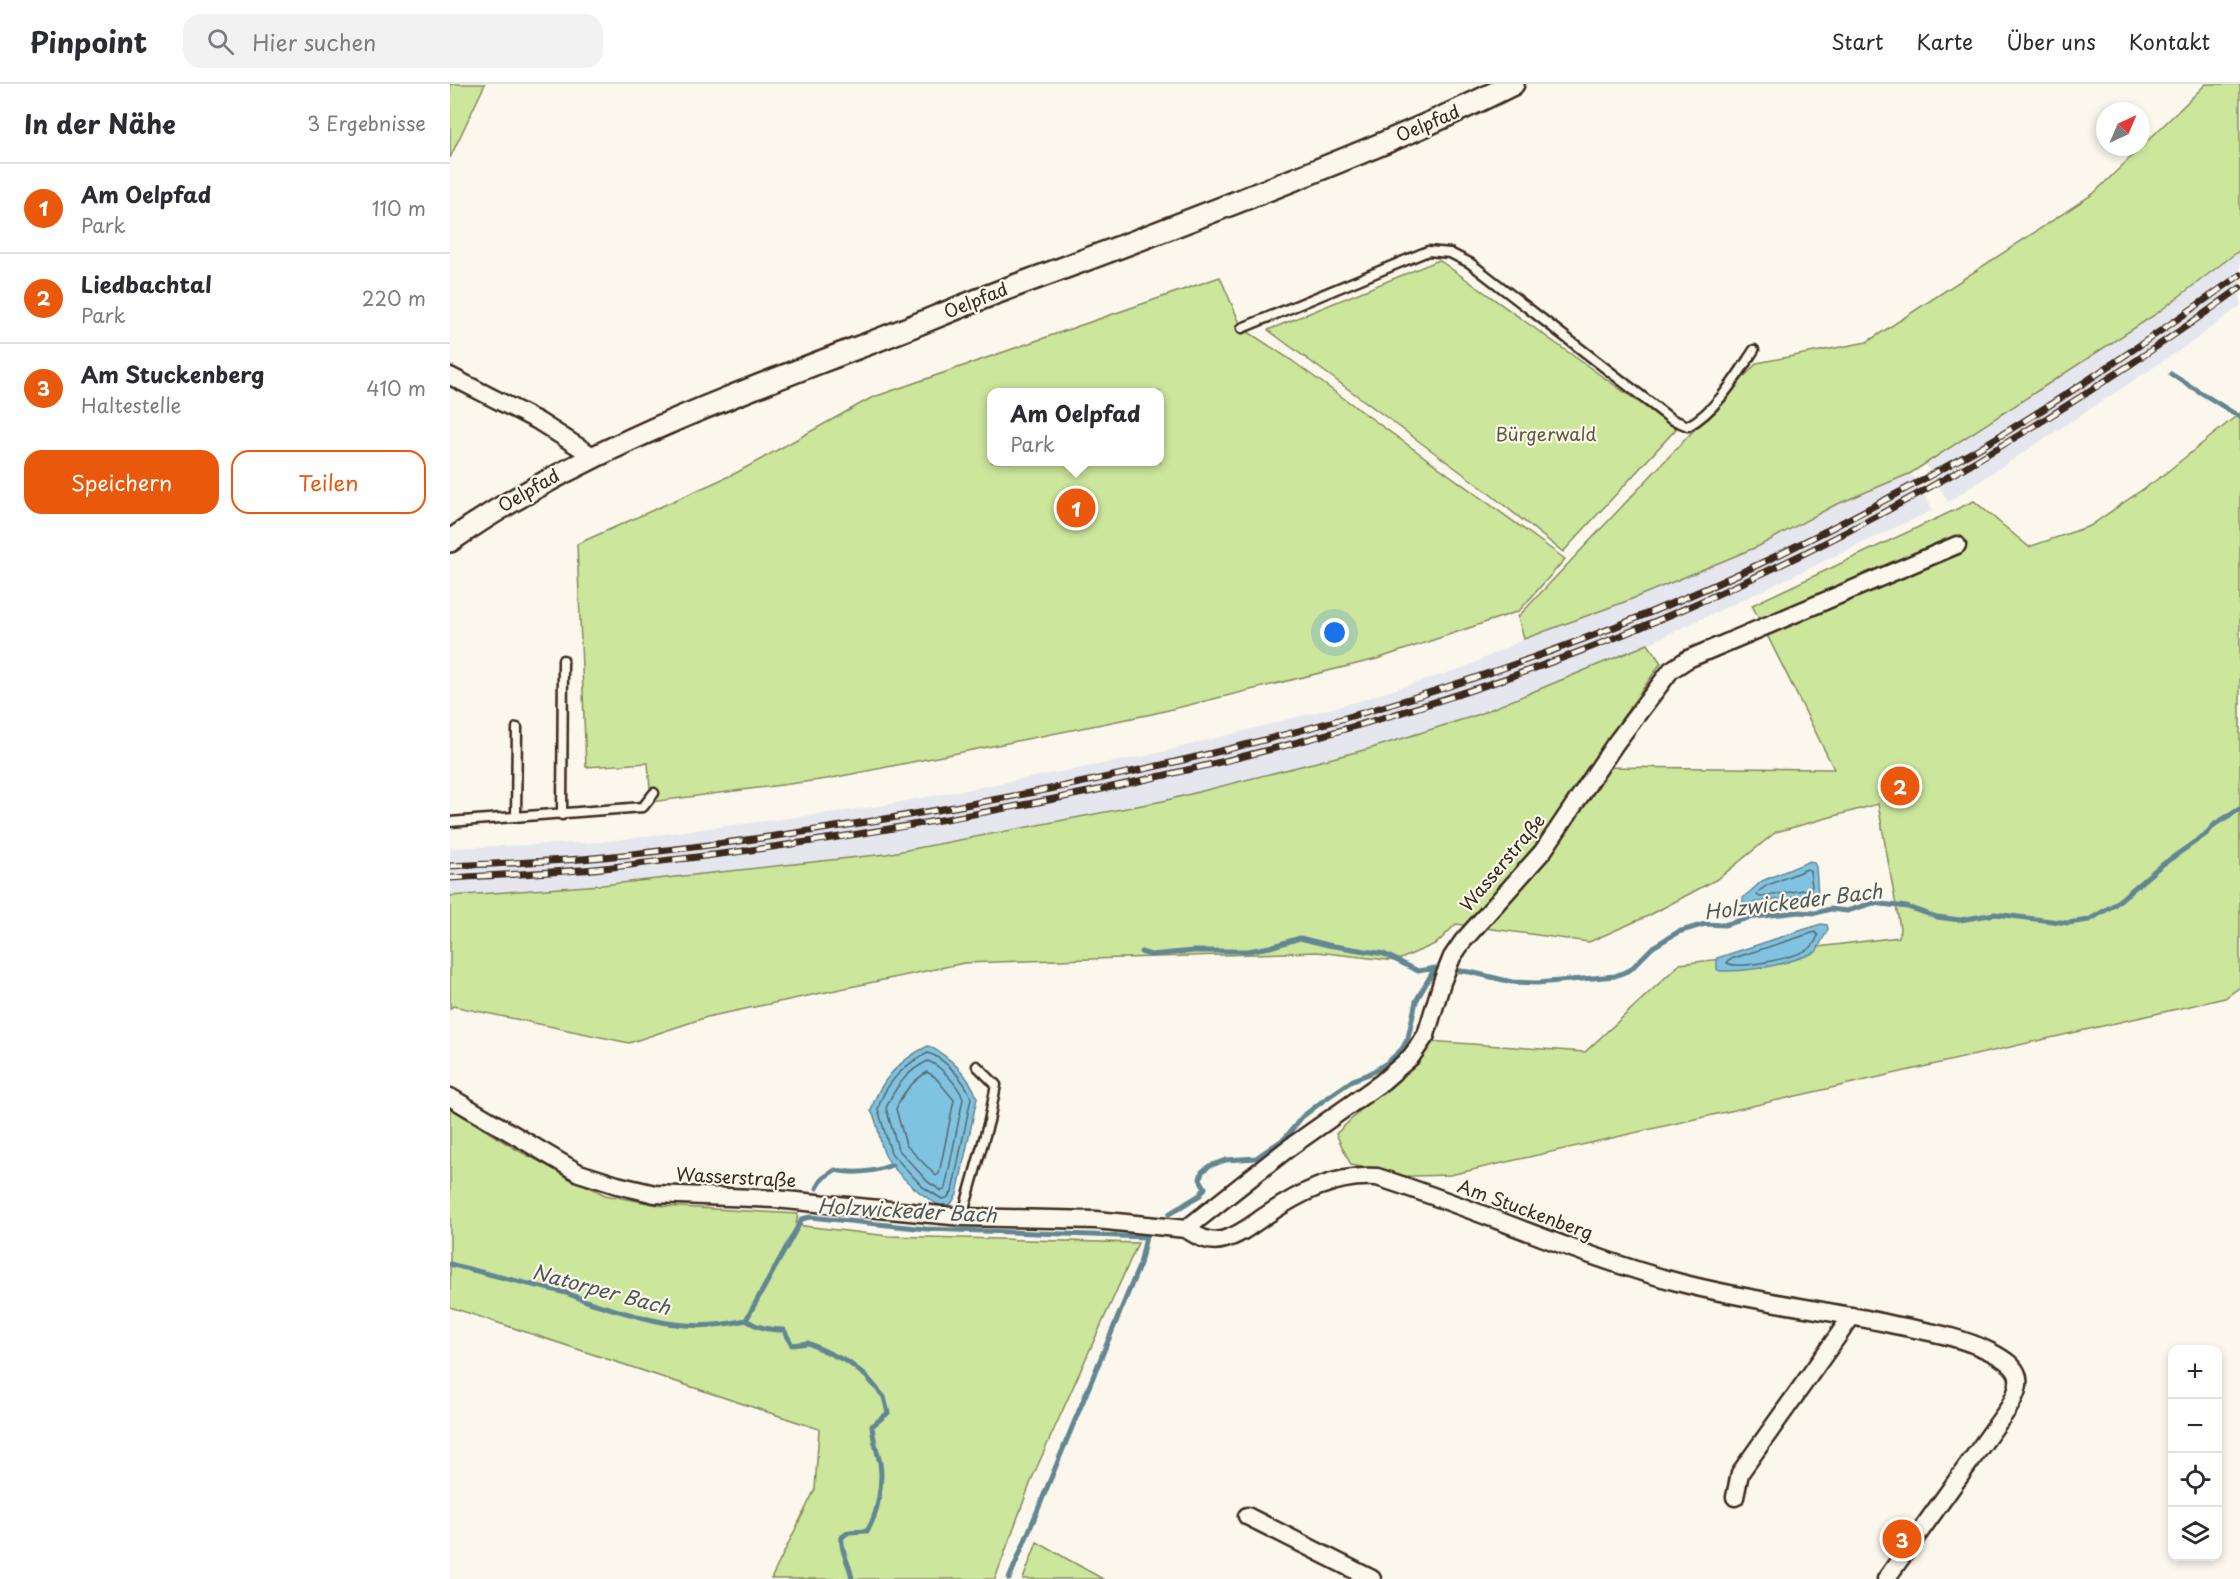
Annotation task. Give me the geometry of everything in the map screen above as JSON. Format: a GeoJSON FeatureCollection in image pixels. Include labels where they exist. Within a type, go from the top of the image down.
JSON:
{"type":"FeatureCollection","features":[{"type":"Feature","properties":{"kind":"street","name":"Oelpfad"},"geometry":{"type":"LineString","coordinates":[[450,541],[530,489],[593,456],[666,423],[1304,175],[1452,115],[1513,84]]}},
{"type":"Feature","properties":{"kind":"street"},"geometry":{"type":"LineString","coordinates":[[450,376],[538,422],[593,456]]}},
{"type":"Feature","properties":{"kind":"street","name":"Wasserstraße"},"geometry":{"type":"LineString","coordinates":[[450,1097],[579,1173],[655,1194],[775,1199],[963,1217],[1096,1220],[1192,1233],[1286,1150],[1403,1065],[1419,1047],[1426,1035],[1452,957],[1463,941],[1543,851],[1615,744],[1671,670],[1688,658],[1958,544]]}},
{"type":"Feature","properties":{"kind":"street","name":"Am Stuckenberg"},"geometry":{"type":"LineString","coordinates":[[1192,1233],[1213,1240],[1224,1239],[1242,1231],[1286,1202],[1339,1179],[1357,1176],[1377,1178],[1622,1266],[1680,1283],[1764,1302],[1942,1334],[1992,1353],[2006,1362],[2019,1377],[2018,1392],[1886,1579]]}},
{"type":"Feature","properties":{"kind":"street"},"geometry":{"type":"LineString","coordinates":[[1735,1497],[1740,1473],[1852,1316]]}},
{"type":"Feature","properties":{"kind":"street"},"geometry":{"type":"LineString","coordinates":[[1247,1516],[1372,1579]]}},
{"type":"Feature","properties":{"kind":"lane"},"geometry":{"type":"LineString","coordinates":[[1242,328],[1428,251],[1450,253],[1470,263],[1671,419],[1688,426],[1701,419],[1733,381],[1754,350]]}},
{"type":"Feature","properties":{"kind":"lane"},"geometry":{"type":"LineString","coordinates":[[562,815],[563,660]]}},
{"type":"Feature","properties":{"kind":"lane"},"geometry":{"type":"LineString","coordinates":[[516,817],[517,728]]}},
{"type":"Feature","properties":{"kind":"lane"},"geometry":{"type":"LineString","coordinates":[[450,822],[643,807],[654,793]]}},
{"type":"Feature","properties":{"kind":"lane"},"geometry":{"type":"LineString","coordinates":[[963,1217],[989,1121],[996,1085],[976,1066]]}},
{"type":"Feature","properties":{"kind":"shaded area"},"geometry":{"type":"Polygon","coordinates":[[[2240,250],[2240,306],[2188,345],[1948,502],[1926,465],[2156,314],[2240,250]]]}},
{"type":"Feature","properties":{"kind":"shaded area"},"geometry":{"type":"Polygon","coordinates":[[[1911,473],[1933,510],[1648,644],[1477,715],[1372,748],[1163,801],[886,854],[602,885],[450,896],[450,848],[600,842],[874,807],[1150,755],[1355,702],[1466,667],[1524,639],[1627,601],[1759,546],[1833,506],[1911,473]]]}},
{"type":"Feature","properties":{"kind":"green space"},"geometry":{"type":"Polygon","coordinates":[[[450,84],[485,84],[450,158],[450,84]]]}},
{"type":"Feature","properties":{"kind":"green space"},"geometry":{"type":"Polygon","coordinates":[[[2206,84],[2240,84],[2240,250],[2156,314],[1911,473],[1833,506],[1759,546],[1627,601],[1524,639],[1518,617],[1757,363],[1867,342],[2093,194],[2132,156],[2150,156],[2150,139],[2206,84]]]}},
{"type":"Feature","properties":{"kind":"green space","name":"Bürgerwald"},"geometry":{"type":"Polygon","coordinates":[[[1439,260],[1676,429],[1563,552],[1481,487],[1268,330],[1439,260]]]}},
{"type":"Feature","properties":{"kind":"green space"},"geometry":{"type":"Polygon","coordinates":[[[1220,277],[1242,328],[1291,360],[1565,559],[1519,611],[1377,659],[1152,714],[827,779],[651,802],[648,763],[586,767],[577,544],[736,473],[871,398],[1220,277]]]}},
{"type":"Feature","properties":{"kind":"green space"},"geometry":{"type":"Polygon","coordinates":[[[2240,413],[2240,987],[2225,998],[1450,1175],[1377,1177],[1374,1170],[1351,1165],[1336,1134],[1395,1077],[1428,1041],[1585,1052],[1680,964],[1899,937],[1900,928],[1878,804],[1776,832],[1719,878],[1648,916],[1589,942],[1456,924],[1437,943],[1396,961],[1317,952],[964,963],[707,1017],[629,1043],[453,1006],[450,1009],[450,896],[602,885],[886,854],[1163,801],[1372,748],[1477,715],[1648,644],[1661,663],[1588,767],[1834,769],[1752,605],[1974,501],[2029,547],[2090,526],[2162,476],[2240,413]]]}},
{"type":"Feature","properties":{"kind":"green space"},"geometry":{"type":"Polygon","coordinates":[[[450,1108],[517,1150],[605,1195],[664,1206],[798,1214],[796,1225],[888,1236],[1138,1243],[1033,1476],[995,1579],[771,1579],[815,1489],[819,1429],[450,1307],[450,1108]]]}},
{"type":"Feature","properties":{"kind":"green space"},"geometry":{"type":"Polygon","coordinates":[[[1037,1542],[1103,1579],[1023,1579],[1037,1542]]]}},
{"type":"Feature","properties":{"kind":"water"},"geometry":{"type":"Polygon","coordinates":[[[1810,861],[1816,867],[1818,896],[1816,898],[1809,895],[1743,904],[1743,898],[1762,881],[1810,861]]]}},
{"type":"Feature","properties":{"kind":"water"},"geometry":{"type":"Polygon","coordinates":[[[1821,924],[1827,925],[1828,929],[1816,952],[1792,961],[1757,969],[1720,971],[1717,969],[1717,958],[1821,924]]]}},
{"type":"Feature","properties":{"kind":"water"},"geometry":{"type":"Polygon","coordinates":[[[928,1046],[943,1055],[964,1074],[977,1098],[957,1194],[951,1204],[941,1206],[926,1197],[895,1170],[885,1155],[871,1111],[879,1090],[892,1072],[909,1057],[928,1046]]]}},
{"type":"Feature","properties":{"kind":"waterway"},"geometry":{"type":"LineString","coordinates":[[2171,374],[2240,417]]}},
{"type":"Feature","properties":{"kind":"waterway","name":"Holzwickeder Bach"},"geometry":{"type":"LineString","coordinates":[[1141,952],[1151,955],[1193,951],[1248,951],[1300,938],[1384,954],[1418,971],[1435,968],[1470,972],[1512,982],[1537,983],[1615,976],[1630,970],[1653,947],[1678,932],[1705,924],[1724,925],[1748,918],[1798,912],[1816,913],[1830,909],[1847,911],[1873,903],[1907,907],[1937,917],[1960,920],[1995,914],[2068,923],[2089,920],[2114,905],[2159,867],[2206,834],[2215,824],[2240,809]]}},
{"type":"Feature","properties":{"kind":"waterway","name":"Holzwickeder Bach"},"geometry":{"type":"LineString","coordinates":[[1169,1214],[1200,1195],[1205,1188],[1200,1179],[1202,1172],[1209,1166],[1226,1160],[1256,1158],[1285,1138],[1302,1117],[1324,1100],[1353,1080],[1387,1063],[1402,1049],[1408,1038],[1416,1001],[1435,968]]}},
{"type":"Feature","properties":{"kind":"waterway"},"geometry":{"type":"LineString","coordinates":[[817,1188],[823,1178],[835,1170],[864,1172],[892,1165]]}},
{"type":"Feature","properties":{"kind":"waterway","name":"Holzwickeder Bach"},"geometry":{"type":"LineString","coordinates":[[852,1579],[842,1547],[842,1537],[849,1532],[867,1531],[874,1516],[879,1498],[881,1471],[872,1426],[888,1413],[884,1397],[867,1377],[848,1362],[808,1343],[792,1345],[784,1330],[764,1328],[746,1320],[802,1219],[810,1217],[926,1229],[1146,1237],[1140,1264],[1009,1579]]}},
{"type":"Feature","properties":{"kind":"waterway","name":"Natorper Bach"},"geometry":{"type":"LineString","coordinates":[[450,1264],[566,1293],[588,1302],[650,1320],[705,1326],[746,1320]]}},
{"type":"Feature","properties":{"kind":"railway"},"geometry":{"type":"LineString","coordinates":[[450,866],[566,860],[660,851],[772,837],[939,810],[1050,789],[1235,748],[1418,696],[1509,666],[1686,597],[1772,558],[1926,478],[2044,409],[2240,275]]}},
{"type":"Feature","properties":{"kind":"railway"},"geometry":{"type":"LineString","coordinates":[[450,878],[594,869],[736,852],[1013,807],[1133,782],[1280,747],[1426,705],[1569,656],[1639,628],[1719,594],[1874,518],[2024,432],[2097,386],[2240,288]]}},
{"type":"Feature","properties":{"kind":"place","name":"Am Oelpfad"},"geometry":{"type":"Point","coordinates":[1076,508]}},
{"type":"Feature","properties":{"kind":"place","name":"Liedbachtal"},"geometry":{"type":"Point","coordinates":[1900,786]}},
{"type":"Feature","properties":{"kind":"place","name":"Am Stuckenberg"},"geometry":{"type":"Point","coordinates":[1902,1539]}}]}
